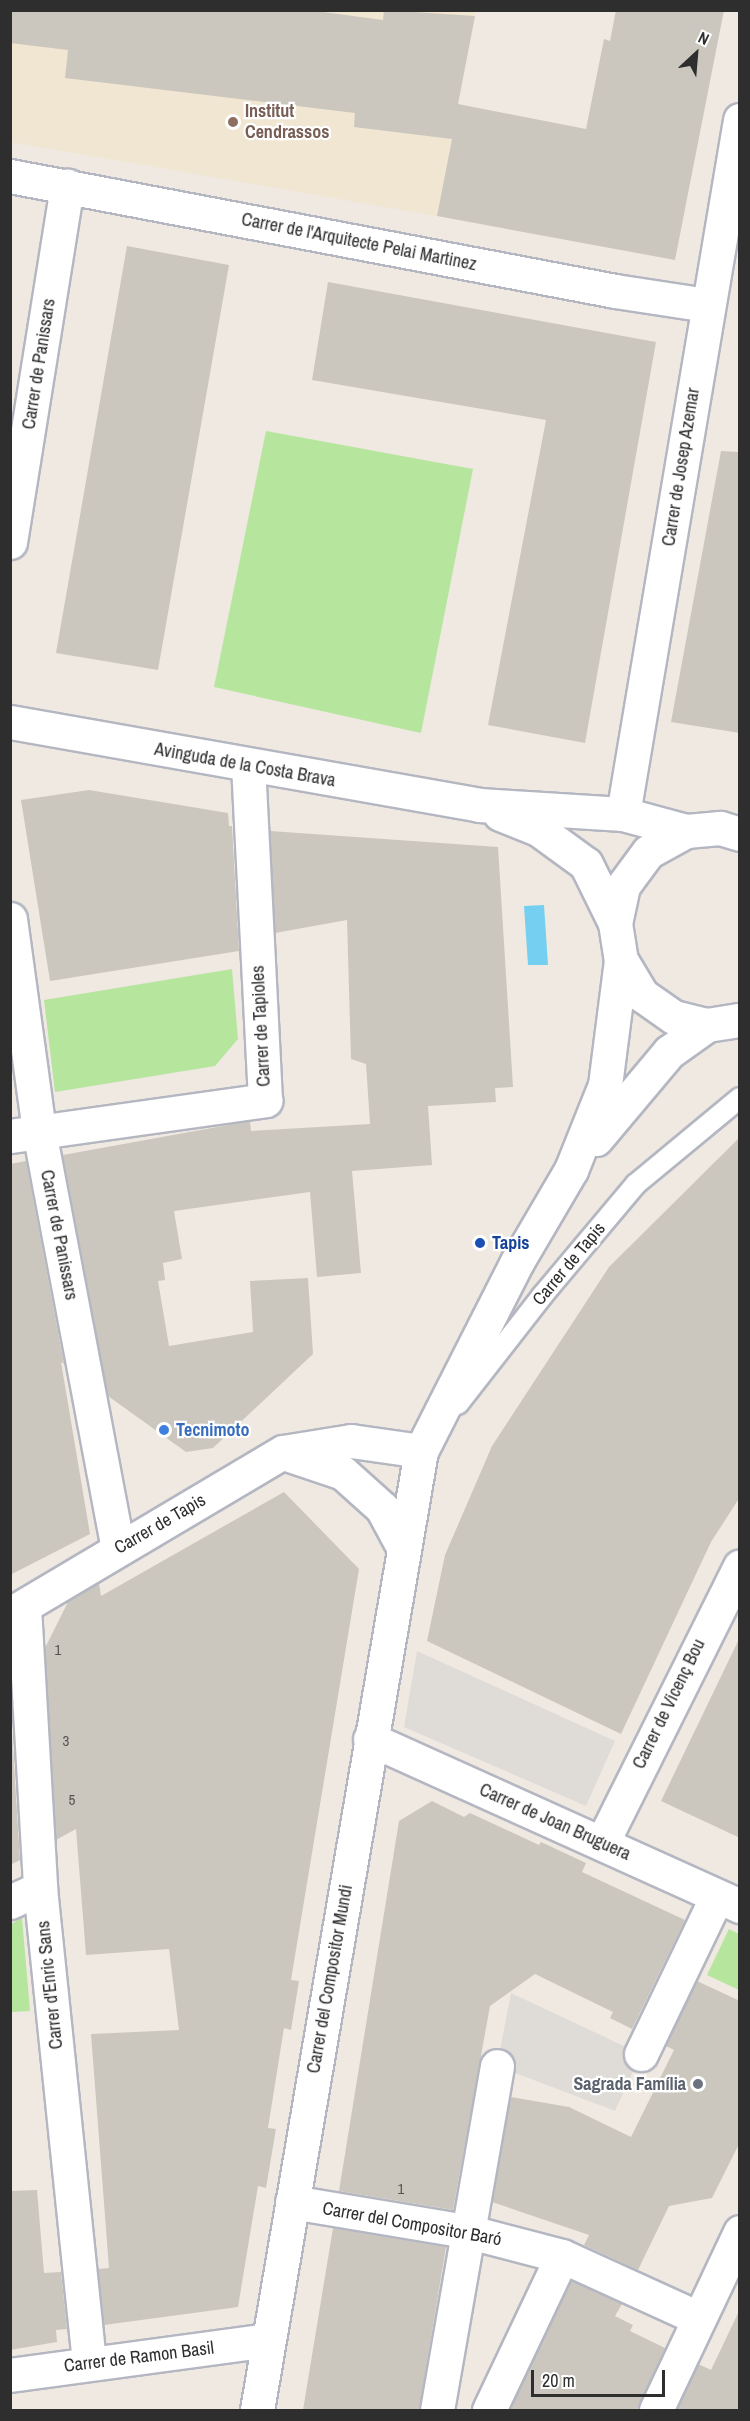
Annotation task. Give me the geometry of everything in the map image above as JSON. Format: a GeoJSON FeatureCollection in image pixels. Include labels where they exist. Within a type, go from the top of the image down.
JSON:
{"type":"FeatureCollection","features":[{"type":"Feature","properties":{"kind":"street","name":"Carrer de Josep Azemar"},"geometry":{"type":"LineString","coordinates":[[623,814],[740,120]]}},
{"type":"Feature","properties":{"kind":"street","name":"Carrer de l'Arquitecte Pelai Martinez"},"geometry":{"type":"LineString","coordinates":[[10,176],[615,291],[707,305]]}},
{"type":"Feature","properties":{"kind":"street","name":"Carrer de Panissars"},"geometry":{"type":"LineString","coordinates":[[10,542],[67,186]]}},
{"type":"Feature","properties":{"kind":"street","name":"Avinguda de la Costa Brava"},"geometry":{"type":"LineString","coordinates":[[10,722],[248,766],[479,805],[623,814],[686,831]]}},
{"type":"Feature","properties":{"kind":"street","name":"Carrer de Tapioles"},"geometry":{"type":"LineString","coordinates":[[25,1133],[265,1101],[248,766]]}},
{"type":"Feature","properties":{"kind":"street","name":"Avinguda de la Costa Brava"},"geometry":{"type":"LineString","coordinates":[[479,805],[538,830],[586,864],[615,923]]}},
{"type":"Feature","properties":{"kind":"street"},"geometry":{"type":"LineString","coordinates":[[740,834],[720,828],[686,831],[648,852],[623,886],[615,923],[621,960],[642,994],[674,1017],[707,1025],[740,1020]]}},
{"type":"Feature","properties":{"kind":"street","name":"Carrer de Panissars"},"geometry":{"type":"LineString","coordinates":[[10,919],[25,1133],[118,1549]]}},
{"type":"Feature","properties":{"kind":"street","name":"Carrer de Tapis"},"geometry":{"type":"LineString","coordinates":[[403,1547],[421,1451],[517,1262],[571,1170],[605,1084],[621,960]]}},
{"type":"Feature","properties":{"kind":"street","name":"Carrer de Tapis"},"geometry":{"type":"LineString","coordinates":[[571,1170],[662,1060],[707,1025]]}},
{"type":"Feature","properties":{"kind":"street","name":"Carrer de Tapis"},"geometry":{"type":"LineString","coordinates":[[17,1610],[283,1452],[351,1441],[421,1451]]}},
{"type":"Feature","properties":{"kind":"street"},"geometry":{"type":"LineString","coordinates":[[283,1452],[343,1473],[382,1508],[403,1547]]}},
{"type":"Feature","properties":{"kind":"street","name":"Carrer del Compositor Mundi"},"geometry":{"type":"LineString","coordinates":[[257,2410],[403,1547]]}},
{"type":"Feature","properties":{"kind":"street","name":"Carrer de Vicenç Bou"},"geometry":{"type":"LineString","coordinates":[[602,1844],[740,1566]]}},
{"type":"Feature","properties":{"kind":"street","name":"Carrer d'Enric Sans"},"geometry":{"type":"LineString","coordinates":[[17,1610],[40,1888],[89,2362]]}},
{"type":"Feature","properties":{"kind":"street","name":"Carrer de Joan Bruguera"},"geometry":{"type":"LineString","coordinates":[[370,1739],[728,1901]]}},
{"type":"Feature","properties":{"kind":"street"},"geometry":{"type":"LineString","coordinates":[[10,1902],[40,1888]]}},
{"type":"Feature","properties":{"kind":"street"},"geometry":{"type":"LineString","coordinates":[[641,2054],[728,1901]]}},
{"type":"Feature","properties":{"kind":"street"},"geometry":{"type":"LineString","coordinates":[[437,2410],[466,2230],[497,2066]]}},
{"type":"Feature","properties":{"kind":"street","name":"Carrer del Compositor Baró"},"geometry":{"type":"LineString","coordinates":[[291,2202],[466,2230],[562,2256],[698,2318]]}},
{"type":"Feature","properties":{"kind":"street"},"geometry":{"type":"LineString","coordinates":[[656,2410],[740,2232]]}},
{"type":"Feature","properties":{"kind":"street"},"geometry":{"type":"LineString","coordinates":[[489,2410],[562,2256]]}},
{"type":"Feature","properties":{"kind":"street","name":"Carrer de Ramon Basil"},"geometry":{"type":"LineString","coordinates":[[10,2375],[89,2362],[268,2340]]}},
{"type":"Feature","properties":{"kind":"lane","name":"Carrer de Tapis"},"geometry":{"type":"LineString","coordinates":[[421,1451],[542,1296],[636,1184],[740,1098]]}},
{"type":"Feature","properties":{"kind":"shaded area","name":"Institut Cendrassos"},"geometry":{"type":"Polygon","coordinates":[[[10,11],[476,11],[437,216],[11,142],[10,11]]]}},
{"type":"Feature","properties":{"kind":"shaded area"},"geometry":{"type":"Polygon","coordinates":[[[417,1651],[615,1741],[586,1806],[404,1727],[417,1651]]]}},
{"type":"Feature","properties":{"kind":"shaded area"},"geometry":{"type":"Polygon","coordinates":[[[511,1993],[641,2054],[615,2111],[497,2066],[511,1993]]]}},
{"type":"Feature","properties":{"kind":"green space"},"geometry":{"type":"Polygon","coordinates":[[[266,431],[473,469],[421,733],[214,687],[266,431]]]}},
{"type":"Feature","properties":{"kind":"green space"},"geometry":{"type":"Polygon","coordinates":[[[232,969],[238,1039],[215,1066],[55,1092],[44,1000],[232,969]]]}},
{"type":"Feature","properties":{"kind":"green space"},"geometry":{"type":"Polygon","coordinates":[[[22,1918],[30,2011],[11,2012],[11,1924],[22,1918]]]}},
{"type":"Feature","properties":{"kind":"green space"},"geometry":{"type":"Polygon","coordinates":[[[729,1929],[739,1934],[739,1990],[707,1975],[729,1929]]]}},
{"type":"Feature","properties":{"kind":"water"},"geometry":{"type":"Polygon","coordinates":[[[544,905],[548,965],[528,965],[524,906],[544,905]]]}},
{"type":"Feature","properties":{"kind":"building"},"geometry":{"type":"Polygon","coordinates":[[[10,10],[308,10],[383,20],[384,10],[475,16],[458,104],[586,129],[604,39],[610,41],[616,10],[724,10],[675,260],[437,216],[452,139],[354,127],[355,113],[65,78],[68,50],[10,43],[10,10]]]}},
{"type":"Feature","properties":{"kind":"building"},"geometry":{"type":"Polygon","coordinates":[[[127,246],[229,265],[158,670],[56,653],[127,246]]]}},
{"type":"Feature","properties":{"kind":"building"},"geometry":{"type":"Polygon","coordinates":[[[328,282],[656,342],[585,743],[488,725],[546,420],[312,380],[328,282]]]}},
{"type":"Feature","properties":{"kind":"building"},"geometry":{"type":"Polygon","coordinates":[[[721,451],[740,452],[740,733],[671,722],[721,451]]]}},
{"type":"Feature","properties":{"kind":"building"},"geometry":{"type":"Polygon","coordinates":[[[89,790],[228,813],[229,826],[232,826],[239,951],[50,981],[21,800],[89,790]]]}},
{"type":"Feature","properties":{"kind":"building"},"geometry":{"type":"Polygon","coordinates":[[[270,831],[498,847],[513,1087],[495,1088],[496,1102],[428,1106],[432,1165],[352,1171],[361,1273],[317,1277],[310,1192],[174,1211],[182,1259],[163,1263],[165,1280],[158,1281],[169,1346],[253,1332],[250,1281],[308,1278],[313,1354],[213,1448],[186,1452],[108,1396],[63,1155],[250,1121],[251,1131],[370,1124],[366,1064],[351,1059],[347,920],[275,933],[270,831]]]}},
{"type":"Feature","properties":{"kind":"building"},"geometry":{"type":"Polygon","coordinates":[[[740,1137],[740,1497],[711,1542],[621,1734],[427,1641],[445,1555],[492,1446],[609,1267],[740,1137]]]}},
{"type":"Feature","properties":{"kind":"building"},"geometry":{"type":"Polygon","coordinates":[[[26,1161],[64,1364],[61,1362],[90,1534],[10,1575],[10,1164],[26,1161]]]}},
{"type":"Feature","properties":{"kind":"building"},"geometry":{"type":"Polygon","coordinates":[[[284,1492],[359,1569],[291,1980],[299,1981],[291,2030],[284,2028],[268,2128],[276,2129],[266,2188],[258,2186],[238,2307],[104,2325],[98,2269],[109,2268],[91,2034],[179,2030],[169,1949],[86,1955],[76,1829],[56,1840],[45,1648],[68,1602],[99,1583],[101,1596],[284,1492]]]}},
{"type":"Feature","properties":{"kind":"building"},"geometry":{"type":"Polygon","coordinates":[[[740,1637],[740,1838],[661,1801],[740,1637]]]}},
{"type":"Feature","properties":{"kind":"building"},"geometry":{"type":"Polygon","coordinates":[[[11,1717],[20,1860],[10,1865],[10,1719],[11,1717]]]}},
{"type":"Feature","properties":{"kind":"building"},"geometry":{"type":"Polygon","coordinates":[[[432,1801],[464,1817],[470,1813],[539,1845],[541,1842],[586,1863],[582,1872],[685,1920],[632,2029],[610,2018],[613,2012],[535,1974],[490,2006],[453,2210],[339,2191],[399,1821],[432,1801]]]}},
{"type":"Feature","properties":{"kind":"building"},"geometry":{"type":"Polygon","coordinates":[[[697,1981],[740,2001],[740,2142],[712,2198],[669,2206],[638,2270],[584,2245],[589,2235],[492,2202],[511,2097],[569,2107],[631,2137],[674,2050],[666,2046],[697,1981]]]}},
{"type":"Feature","properties":{"kind":"building"},"geometry":{"type":"Polygon","coordinates":[[[37,2190],[44,2273],[61,2272],[67,2329],[56,2330],[57,2342],[10,2350],[10,2191],[37,2190]]]}},
{"type":"Feature","properties":{"kind":"building"},"geometry":{"type":"Polygon","coordinates":[[[333,2228],[446,2247],[419,2410],[303,2410],[333,2228]]]}},
{"type":"Feature","properties":{"kind":"building"},"geometry":{"type":"Polygon","coordinates":[[[571,2281],[622,2304],[615,2316],[633,2325],[630,2331],[665,2348],[637,2410],[510,2410],[571,2281]]]}},
{"type":"Feature","properties":{"kind":"building"},"geometry":{"type":"Polygon","coordinates":[[[740,2309],[740,2410],[676,2410],[698,2364],[711,2370],[740,2309]]]}},
{"type":"Feature","properties":{"kind":"place","name":"Institut Cendrassos"},"geometry":{"type":"Point","coordinates":[233,122]}},
{"type":"Feature","properties":{"kind":"place","name":"Tapis"},"geometry":{"type":"Point","coordinates":[480,1243]}},
{"type":"Feature","properties":{"kind":"place","name":"Tecnimoto"},"geometry":{"type":"Point","coordinates":[164,1430]}},
{"type":"Feature","properties":{"kind":"place","name":"Sagrada Família"},"geometry":{"type":"Point","coordinates":[698,2084]}}]}
